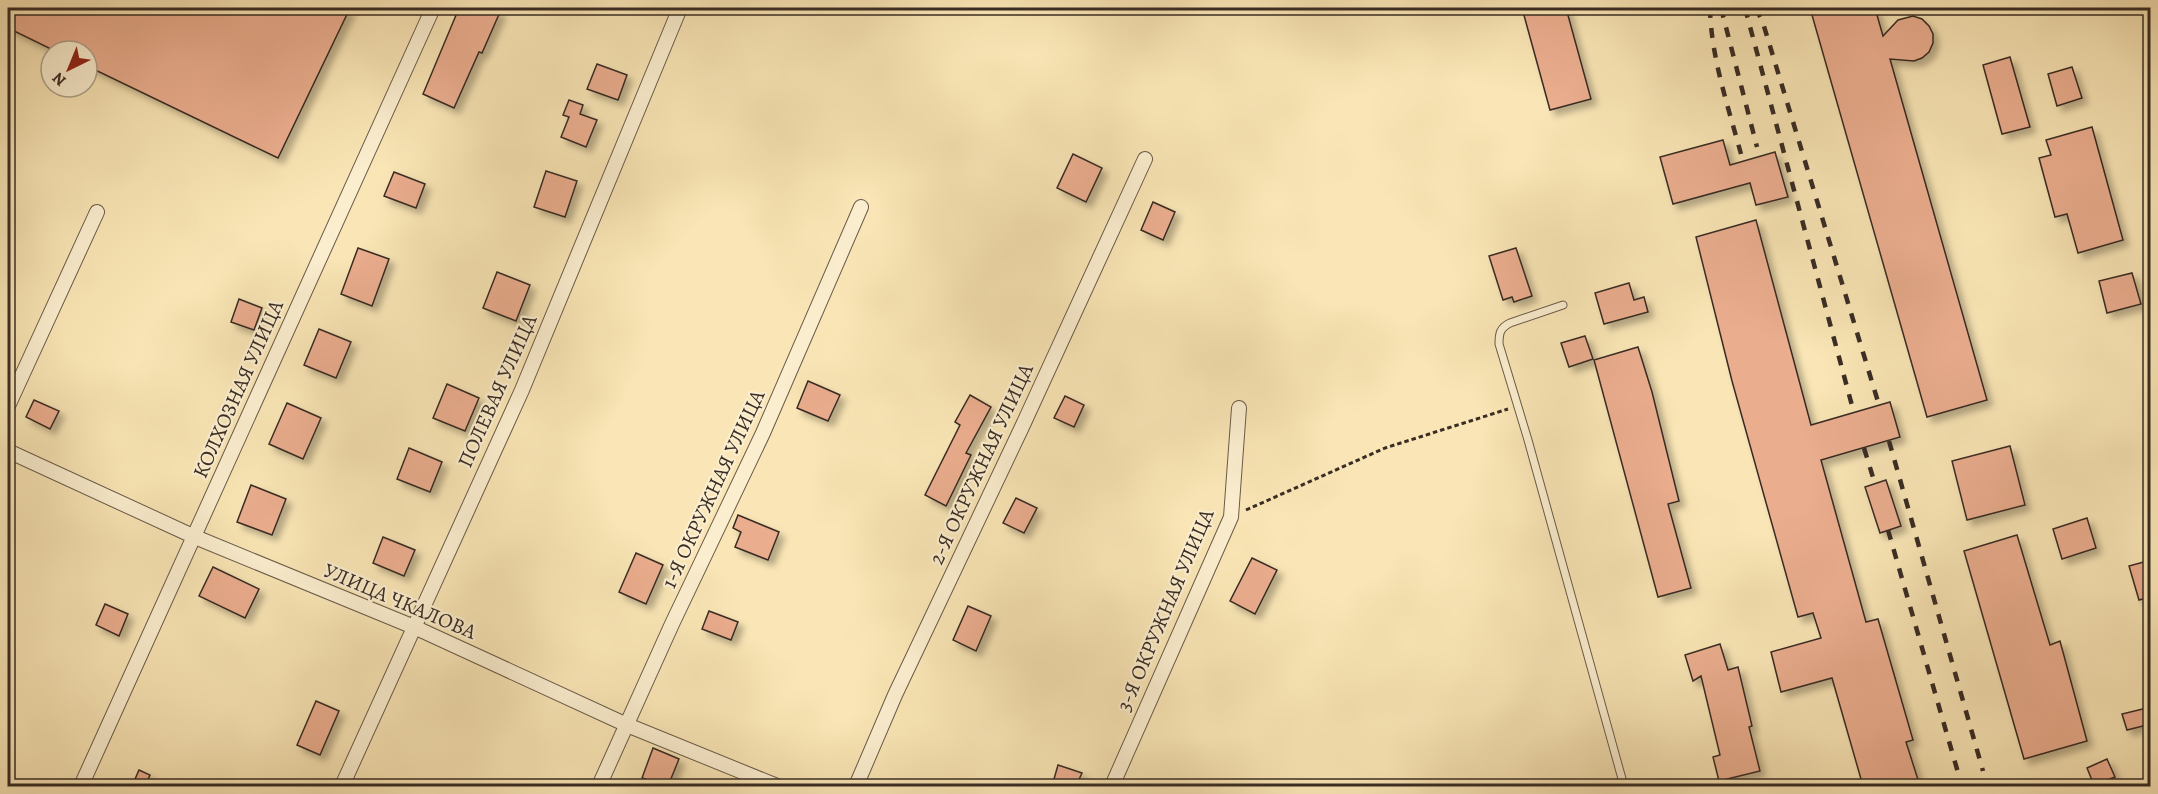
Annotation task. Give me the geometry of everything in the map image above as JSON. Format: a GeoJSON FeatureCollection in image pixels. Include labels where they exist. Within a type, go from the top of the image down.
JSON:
{"type":"FeatureCollection","features":[{"type":"Feature","properties":{"kind":"street","name":"КОЛХОЗНАЯ УЛИЦА"},"geometry":{"type":"LineString","coordinates":[[81,786],[433,8]]}},
{"type":"Feature","properties":{"kind":"street","name":"ПОЛЕВАЯ УЛИЦА"},"geometry":{"type":"LineString","coordinates":[[342,786],[522,390],[680,8]]}},
{"type":"Feature","properties":{"kind":"street","name":"2-Я ОКРУЖНАЯ УЛИЦА"},"geometry":{"type":"LineString","coordinates":[[856,786],[895,695],[1017,438],[1145,159]]}},
{"type":"Feature","properties":{"kind":"street","name":"1-Я ОКРУЖНАЯ УЛИЦА"},"geometry":{"type":"LineString","coordinates":[[599,786],[763,433],[861,207]]}},
{"type":"Feature","properties":{"kind":"street"},"geometry":{"type":"LineString","coordinates":[[8,406],[97,212]]}},
{"type":"Feature","properties":{"kind":"street","name":"3-Я ОКРУЖНАЯ УЛИЦА"},"geometry":{"type":"LineString","coordinates":[[1112,786],[1231,518],[1239,408]]}},
{"type":"Feature","properties":{"kind":"street","name":"УЛИЦА ЧКАЛОВА"},"geometry":{"type":"LineString","coordinates":[[8,451],[195,537],[414,627],[627,725],[777,786]]}},
{"type":"Feature","properties":{"kind":"lane"},"geometry":{"type":"LineString","coordinates":[[1563,305],[1503,327],[1499,334],[1499,344],[1624,786]]}},
{"type":"Feature","properties":{"kind":"lane"},"geometry":{"type":"LineString","coordinates":[[2145,786],[2151,784]]}},
{"type":"Feature","properties":{"kind":"path"},"geometry":{"type":"LineString","coordinates":[[1231,518],[1385,448],[1518,406]]}},
{"type":"Feature","properties":{"kind":"building"},"geometry":{"type":"Polygon","coordinates":[[[8,8],[350,8],[278,158],[99,72],[99,39],[39,39],[39,43],[8,28],[8,8]]]}},
{"type":"Feature","properties":{"kind":"building"},"geometry":{"type":"Polygon","coordinates":[[[459,8],[490,8],[500,12],[454,108],[423,94],[459,8]]]}},
{"type":"Feature","properties":{"kind":"building"},"geometry":{"type":"Polygon","coordinates":[[[1522,8],[1566,8],[1591,99],[1550,110],[1522,8]]]}},
{"type":"Feature","properties":{"kind":"building"},"geometry":{"type":"Polygon","coordinates":[[[1810,8],[1875,8],[1883,36],[1898,20],[1913,16],[1922,19],[1933,34],[1933,43],[1929,52],[1922,58],[1914,61],[1890,59],[1987,400],[1927,417],[1810,8]]]}},
{"type":"Feature","properties":{"kind":"building"},"geometry":{"type":"Polygon","coordinates":[[[2010,57],[2030,127],[2002,134],[1983,65],[2010,57]]]}},
{"type":"Feature","properties":{"kind":"building"},"geometry":{"type":"Polygon","coordinates":[[[597,64],[627,75],[618,100],[587,89],[597,64]]]}},
{"type":"Feature","properties":{"kind":"building"},"geometry":{"type":"Polygon","coordinates":[[[2072,67],[2082,98],[2057,106],[2048,74],[2072,67]]]}},
{"type":"Feature","properties":{"kind":"building"},"geometry":{"type":"Polygon","coordinates":[[[569,100],[583,105],[580,114],[597,120],[586,147],[561,137],[569,117],[563,115],[569,100]]]}},
{"type":"Feature","properties":{"kind":"building"},"geometry":{"type":"Polygon","coordinates":[[[2092,127],[2123,240],[2078,253],[2067,214],[2055,217],[2039,158],[2051,155],[2046,140],[2092,127]]]}},
{"type":"Feature","properties":{"kind":"building"},"geometry":{"type":"Polygon","coordinates":[[[1723,140],[1730,165],[1775,152],[1788,197],[1756,205],[1750,183],[1673,204],[1660,157],[1723,140]]]}},
{"type":"Feature","properties":{"kind":"building"},"geometry":{"type":"Polygon","coordinates":[[[1073,154],[1102,168],[1086,202],[1057,188],[1073,154]]]}},
{"type":"Feature","properties":{"kind":"building"},"geometry":{"type":"Polygon","coordinates":[[[546,171],[577,181],[565,217],[534,207],[546,171]]]}},
{"type":"Feature","properties":{"kind":"building"},"geometry":{"type":"Polygon","coordinates":[[[394,172],[425,184],[416,208],[384,196],[394,172]]]}},
{"type":"Feature","properties":{"kind":"building"},"geometry":{"type":"Polygon","coordinates":[[[1153,202],[1175,212],[1163,240],[1141,230],[1153,202]]]}},
{"type":"Feature","properties":{"kind":"building"},"geometry":{"type":"Polygon","coordinates":[[[1756,220],[1811,425],[1890,402],[1900,437],[1821,460],[1866,622],[1878,619],[1913,740],[1906,742],[1920,786],[1863,786],[1832,678],[1781,692],[1771,652],[1821,638],[1813,613],[1798,617],[1732,381],[1696,237],[1756,220]]]}},
{"type":"Feature","properties":{"kind":"building"},"geometry":{"type":"Polygon","coordinates":[[[358,248],[389,259],[372,306],[341,294],[358,248]]]}},
{"type":"Feature","properties":{"kind":"building"},"geometry":{"type":"Polygon","coordinates":[[[1516,248],[1532,296],[1514,302],[1512,297],[1503,300],[1489,256],[1516,248]]]}},
{"type":"Feature","properties":{"kind":"building"},"geometry":{"type":"Polygon","coordinates":[[[497,272],[530,285],[516,321],[483,308],[497,272]]]}},
{"type":"Feature","properties":{"kind":"building"},"geometry":{"type":"Polygon","coordinates":[[[2132,273],[2141,304],[2107,313],[2099,281],[2132,273]]]}},
{"type":"Feature","properties":{"kind":"building"},"geometry":{"type":"Polygon","coordinates":[[[1629,283],[1634,300],[1644,297],[1648,312],[1604,324],[1595,293],[1629,283]]]}},
{"type":"Feature","properties":{"kind":"building"},"geometry":{"type":"Polygon","coordinates":[[[239,299],[262,308],[254,330],[231,322],[239,299]]]}},
{"type":"Feature","properties":{"kind":"building"},"geometry":{"type":"Polygon","coordinates":[[[319,329],[351,342],[336,378],[304,365],[319,329]]]}},
{"type":"Feature","properties":{"kind":"building"},"geometry":{"type":"Polygon","coordinates":[[[1585,336],[1593,359],[1569,367],[1561,343],[1585,336]]]}},
{"type":"Feature","properties":{"kind":"building"},"geometry":{"type":"Polygon","coordinates":[[[1638,347],[1652,392],[1679,501],[1668,504],[1691,588],[1658,597],[1594,360],[1638,347]]]}},
{"type":"Feature","properties":{"kind":"building"},"geometry":{"type":"Polygon","coordinates":[[[808,381],[840,395],[828,421],[797,408],[808,381]]]}},
{"type":"Feature","properties":{"kind":"building"},"geometry":{"type":"Polygon","coordinates":[[[447,384],[479,398],[465,431],[433,418],[447,384]]]}},
{"type":"Feature","properties":{"kind":"building"},"geometry":{"type":"Polygon","coordinates":[[[970,395],[991,407],[966,453],[971,455],[946,506],[925,495],[960,425],[955,422],[970,395]]]}},
{"type":"Feature","properties":{"kind":"building"},"geometry":{"type":"Polygon","coordinates":[[[1065,396],[1084,405],[1074,427],[1054,418],[1065,396]]]}},
{"type":"Feature","properties":{"kind":"building"},"geometry":{"type":"Polygon","coordinates":[[[34,400],[59,411],[50,429],[26,417],[34,400]]]}},
{"type":"Feature","properties":{"kind":"building"},"geometry":{"type":"Polygon","coordinates":[[[287,403],[321,418],[303,459],[269,444],[287,403]]]}},
{"type":"Feature","properties":{"kind":"building"},"geometry":{"type":"Polygon","coordinates":[[[2010,446],[2025,505],[1967,520],[1952,461],[2010,446]]]}},
{"type":"Feature","properties":{"kind":"building"},"geometry":{"type":"Polygon","coordinates":[[[409,448],[442,462],[430,492],[397,479],[409,448]]]}},
{"type":"Feature","properties":{"kind":"building"},"geometry":{"type":"Polygon","coordinates":[[[1886,480],[1901,526],[1880,533],[1865,487],[1886,480]]]}},
{"type":"Feature","properties":{"kind":"building"},"geometry":{"type":"Polygon","coordinates":[[[251,485],[286,499],[272,535],[237,522],[251,485]]]}},
{"type":"Feature","properties":{"kind":"building"},"geometry":{"type":"Polygon","coordinates":[[[1016,498],[1037,508],[1024,533],[1003,523],[1016,498]]]}},
{"type":"Feature","properties":{"kind":"building"},"geometry":{"type":"Polygon","coordinates":[[[738,515],[779,532],[768,560],[735,547],[741,532],[733,528],[738,515]]]}},
{"type":"Feature","properties":{"kind":"building"},"geometry":{"type":"Polygon","coordinates":[[[2087,518],[2096,548],[2062,559],[2053,529],[2087,518]]]}},
{"type":"Feature","properties":{"kind":"building"},"geometry":{"type":"Polygon","coordinates":[[[2017,535],[2050,645],[2060,641],[2087,741],[2024,759],[1964,551],[2017,535]]]}},
{"type":"Feature","properties":{"kind":"building"},"geometry":{"type":"Polygon","coordinates":[[[383,537],[415,550],[404,576],[373,563],[383,537]]]}},
{"type":"Feature","properties":{"kind":"building"},"geometry":{"type":"Polygon","coordinates":[[[636,553],[663,565],[646,604],[619,592],[636,553]]]}},
{"type":"Feature","properties":{"kind":"building"},"geometry":{"type":"Polygon","coordinates":[[[1252,558],[1277,570],[1255,614],[1230,601],[1252,558]]]}},
{"type":"Feature","properties":{"kind":"building"},"geometry":{"type":"Polygon","coordinates":[[[2151,560],[2151,597],[2139,600],[2129,566],[2151,560]]]}},
{"type":"Feature","properties":{"kind":"building"},"geometry":{"type":"Polygon","coordinates":[[[213,567],[259,589],[245,618],[199,596],[213,567]]]}},
{"type":"Feature","properties":{"kind":"building"},"geometry":{"type":"Polygon","coordinates":[[[105,604],[128,614],[119,636],[96,625],[105,604]]]}},
{"type":"Feature","properties":{"kind":"building"},"geometry":{"type":"Polygon","coordinates":[[[968,606],[991,616],[976,651],[953,640],[968,606]]]}},
{"type":"Feature","properties":{"kind":"building"},"geometry":{"type":"Polygon","coordinates":[[[709,611],[738,622],[731,640],[702,629],[709,611]]]}},
{"type":"Feature","properties":{"kind":"building"},"geometry":{"type":"Polygon","coordinates":[[[1720,644],[1728,670],[1738,667],[1760,771],[1719,781],[1713,757],[1720,755],[1701,676],[1693,681],[1685,655],[1720,644]]]}},
{"type":"Feature","properties":{"kind":"building"},"geometry":{"type":"Polygon","coordinates":[[[316,701],[339,711],[320,755],[297,745],[316,701]]]}},
{"type":"Feature","properties":{"kind":"building"},"geometry":{"type":"Polygon","coordinates":[[[2151,707],[2151,724],[2127,730],[2122,714],[2151,707]]]}},
{"type":"Feature","properties":{"kind":"building"},"geometry":{"type":"Polygon","coordinates":[[[653,748],[679,759],[668,786],[642,778],[653,748]]]}},
{"type":"Feature","properties":{"kind":"building"},"geometry":{"type":"Polygon","coordinates":[[[2107,759],[2115,777],[2094,785],[2087,768],[2107,759]]]}},
{"type":"Feature","properties":{"kind":"building"},"geometry":{"type":"Polygon","coordinates":[[[1058,765],[1082,773],[1076,786],[1052,786],[1058,765]]]}},
{"type":"Feature","properties":{"kind":"building"},"geometry":{"type":"Polygon","coordinates":[[[139,770],[150,775],[145,786],[132,786],[139,770]]]}},
{"type":"Feature","properties":{"kind":"railway"},"geometry":{"type":"LineString","coordinates":[[1710,8],[1713,45],[1741,154]]}},
{"type":"Feature","properties":{"kind":"railway"},"geometry":{"type":"LineString","coordinates":[[1721,8],[1757,147]]}},
{"type":"Feature","properties":{"kind":"railway"},"geometry":{"type":"LineString","coordinates":[[1745,8],[1854,413]]}},
{"type":"Feature","properties":{"kind":"railway"},"geometry":{"type":"LineString","coordinates":[[1756,8],[1763,23],[1879,405]]}},
{"type":"Feature","properties":{"kind":"railway"},"geometry":{"type":"LineString","coordinates":[[1889,441],[1983,771]]}},
{"type":"Feature","properties":{"kind":"railway"},"geometry":{"type":"LineString","coordinates":[[1864,448],[1875,484]]}},
{"type":"Feature","properties":{"kind":"railway"},"geometry":{"type":"LineString","coordinates":[[1888,530],[1959,776]]}}]}
